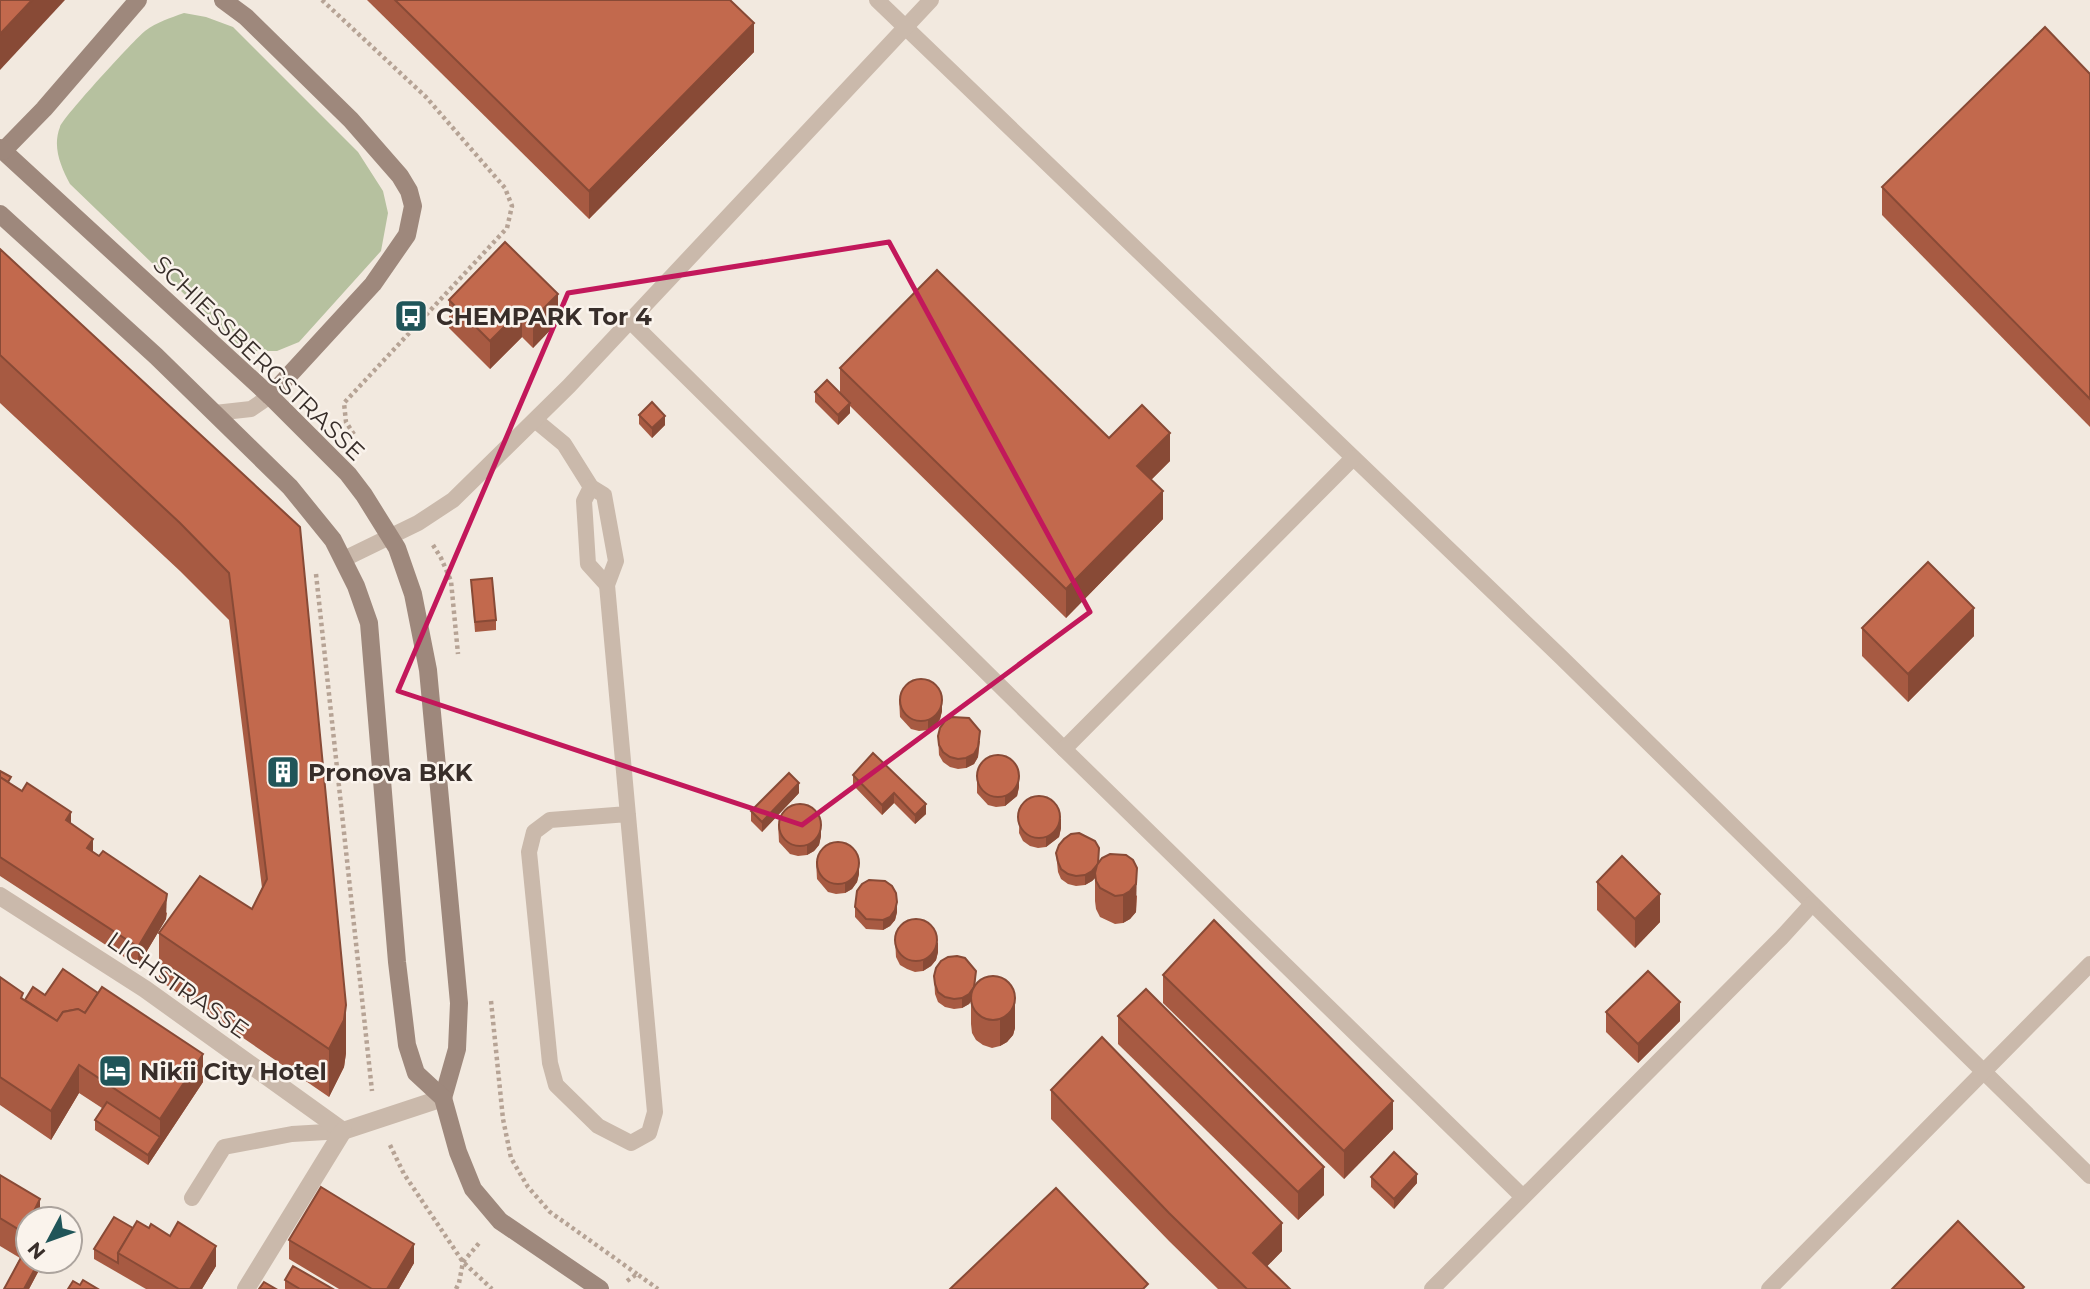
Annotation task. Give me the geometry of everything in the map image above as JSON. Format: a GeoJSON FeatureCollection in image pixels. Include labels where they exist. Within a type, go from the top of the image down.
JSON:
{"type":"FeatureCollection","features":[{"type":"Feature","properties":{"kind":"main road"},"geometry":{"type":"LineString","coordinates":[[1,151],[44,109],[138,0]]}},
{"type":"Feature","properties":{"kind":"main road"},"geometry":{"type":"LineString","coordinates":[[223,0],[245,8],[351,120],[400,176],[409,191],[413,206],[407,235],[373,284],[270,396]]}},
{"type":"Feature","properties":{"kind":"main road","name":"SCHIESSBERGSTRASSE"},"geometry":{"type":"LineString","coordinates":[[1,151],[270,396],[348,474],[397,548],[413,594],[428,670],[459,1003],[457,1049],[443,1098]]}},
{"type":"Feature","properties":{"kind":"main road"},"geometry":{"type":"LineString","coordinates":[[0,214],[156,356],[290,487],[333,540],[344,559],[369,623],[397,962],[407,1045],[416,1073],[443,1098],[458,1152],[473,1189],[500,1221],[600,1289]]}},
{"type":"Feature","properties":{"kind":"street","name":"LICHSTRASSE"},"geometry":{"type":"LineString","coordinates":[[0,896],[145,989],[343,1131]]}},
{"type":"Feature","properties":{"kind":"street"},"geometry":{"type":"LineString","coordinates":[[246,1289],[343,1131],[443,1098]]}},
{"type":"Feature","properties":{"kind":"lane"},"geometry":{"type":"LineString","coordinates":[[877,0],[1562,659],[2090,1176]]}},
{"type":"Feature","properties":{"kind":"lane"},"geometry":{"type":"LineString","coordinates":[[344,559],[418,523],[453,500],[630,321],[931,0]]}},
{"type":"Feature","properties":{"kind":"lane"},"geometry":{"type":"LineString","coordinates":[[630,321],[1523,1197]]}},
{"type":"Feature","properties":{"kind":"lane"},"geometry":{"type":"LineString","coordinates":[[215,413],[251,409],[270,396]]}},
{"type":"Feature","properties":{"kind":"lane"},"geometry":{"type":"LineString","coordinates":[[535,420],[564,444],[591,487],[604,495],[616,561],[607,585],[628,814],[655,1112],[649,1133],[631,1143],[598,1126],[556,1085],[550,1063],[529,852],[534,832],[550,820],[628,814]]}},
{"type":"Feature","properties":{"kind":"lane"},"geometry":{"type":"LineString","coordinates":[[1064,748],[1353,458]]}},
{"type":"Feature","properties":{"kind":"lane"},"geometry":{"type":"LineString","coordinates":[[591,487],[584,501],[588,564],[607,585]]}},
{"type":"Feature","properties":{"kind":"lane"},"geometry":{"type":"LineString","coordinates":[[1432,1289],[1812,904]]}},
{"type":"Feature","properties":{"kind":"lane"},"geometry":{"type":"LineString","coordinates":[[1769,1289],[2090,964]]}},
{"type":"Feature","properties":{"kind":"lane"},"geometry":{"type":"LineString","coordinates":[[192,1198],[224,1147],[292,1134],[343,1131]]}},
{"type":"Feature","properties":{"kind":"path"},"geometry":{"type":"LineString","coordinates":[[418,523],[441,558],[451,581],[459,664]]}},
{"type":"Feature","properties":{"kind":"path"},"geometry":{"type":"LineString","coordinates":[[315,566],[373,1104],[378,1121],[404,1174],[463,1262],[492,1289]]}},
{"type":"Feature","properties":{"kind":"path"},"geometry":{"type":"LineString","coordinates":[[491,995],[503,1119],[511,1158],[528,1187],[550,1212],[658,1289]]}},
{"type":"Feature","properties":{"kind":"path"},"geometry":{"type":"LineString","coordinates":[[456,1289],[463,1262],[500,1221]]}},
{"type":"Feature","properties":{"kind":"path"},"geometry":{"type":"LineString","coordinates":[[627,1281],[637,1274]]}},
{"type":"Feature","properties":{"kind":"highlighted area"},"geometry":{"type":"Polygon","coordinates":[[[889,242],[1090,612],[802,825],[398,691],[568,293],[889,242]]]}},
{"type":"Feature","properties":{"kind":"green space"},"geometry":{"type":"Polygon","coordinates":[[[184,13],[206,17],[233,27],[358,152],[383,191],[388,213],[381,251],[299,342],[277,351],[256,351],[236,344],[70,184],[59,157],[57,142],[60,127],[86,94],[145,31],[184,13]]]}},
{"type":"Feature","properties":{"kind":"building"},"geometry":{"type":"Polygon","coordinates":[[[0,0],[32,0],[0,34],[0,0]]]}},
{"type":"Feature","properties":{"kind":"building"},"geometry":{"type":"Polygon","coordinates":[[[395,0],[730,0],[754,23],[589,191],[395,0]]]}},
{"type":"Feature","properties":{"kind":"building"},"geometry":{"type":"Polygon","coordinates":[[[2045,27],[2090,74],[2090,399],[1882,187],[2045,27]]]}},
{"type":"Feature","properties":{"kind":"building"},"geometry":{"type":"Polygon","coordinates":[[[505,242],[558,294],[533,319],[522,309],[490,341],[449,300],[505,242]]]}},
{"type":"Feature","properties":{"kind":"building","name":"Pronova BKK"},"geometry":{"type":"Polygon","coordinates":[[[0,249],[300,527],[346,1005],[344,1020],[329,1049],[159,933],[200,876],[252,909],[267,879],[229,573],[180,523],[0,355],[0,249]]]}},
{"type":"Feature","properties":{"kind":"building"},"geometry":{"type":"Polygon","coordinates":[[[937,270],[1109,438],[1142,405],[1170,433],[1137,466],[1163,491],[1066,589],[840,368],[937,270]]]}},
{"type":"Feature","properties":{"kind":"building"},"geometry":{"type":"Polygon","coordinates":[[[827,380],[850,403],[838,415],[815,392],[827,380]]]}},
{"type":"Feature","properties":{"kind":"building"},"geometry":{"type":"Polygon","coordinates":[[[652,402],[665,416],[652,428],[639,415],[652,402]]]}},
{"type":"Feature","properties":{"kind":"building"},"geometry":{"type":"Polygon","coordinates":[[[1928,562],[1974,608],[1908,674],[1862,628],[1928,562]]]}},
{"type":"Feature","properties":{"kind":"building"},"geometry":{"type":"Polygon","coordinates":[[[492,578],[496,620],[475,622],[471,580],[492,578]]]}},
{"type":"Feature","properties":{"kind":"building"},"geometry":{"type":"Polygon","coordinates":[[[921,679],[936,685],[942,700],[936,715],[921,721],[906,715],[900,700],[906,685],[921,679]]]}},
{"type":"Feature","properties":{"kind":"building"},"geometry":{"type":"Polygon","coordinates":[[[952,717],[969,718],[980,731],[978,747],[974,754],[966,758],[950,757],[939,745],[940,728],[952,717]]]}},
{"type":"Feature","properties":{"kind":"building"},"geometry":{"type":"Polygon","coordinates":[[[873,753],[926,804],[915,815],[894,793],[882,805],[853,775],[873,753]]]}},
{"type":"Feature","properties":{"kind":"building"},"geometry":{"type":"Polygon","coordinates":[[[998,755],[1013,761],[1019,776],[1013,791],[998,797],[983,791],[977,776],[983,761],[998,755]]]}},
{"type":"Feature","properties":{"kind":"building"},"geometry":{"type":"Polygon","coordinates":[[[0,771],[11,777],[8,782],[0,777],[0,771]]]}},
{"type":"Feature","properties":{"kind":"building"},"geometry":{"type":"Polygon","coordinates":[[[789,773],[799,783],[762,822],[751,811],[789,773]]]}},
{"type":"Feature","properties":{"kind":"building"},"geometry":{"type":"Polygon","coordinates":[[[0,777],[22,791],[27,783],[71,812],[66,820],[93,839],[87,848],[99,856],[103,851],[167,894],[138,947],[0,857],[0,777]]]}},
{"type":"Feature","properties":{"kind":"building"},"geometry":{"type":"Polygon","coordinates":[[[1039,796],[1054,802],[1060,817],[1054,832],[1039,838],[1024,832],[1018,817],[1024,802],[1039,796]]]}},
{"type":"Feature","properties":{"kind":"building"},"geometry":{"type":"Polygon","coordinates":[[[800,804],[815,810],[821,825],[815,840],[800,846],[785,840],[779,825],[785,810],[800,804]]]}},
{"type":"Feature","properties":{"kind":"building"},"geometry":{"type":"Polygon","coordinates":[[[1079,833],[1095,841],[1099,848],[1098,864],[1085,875],[1076,876],[1061,869],[1056,853],[1064,839],[1079,833]]]}},
{"type":"Feature","properties":{"kind":"building"},"geometry":{"type":"Polygon","coordinates":[[[838,842],[853,848],[859,863],[853,878],[838,884],[823,878],[817,863],[823,848],[838,842]]]}},
{"type":"Feature","properties":{"kind":"building"},"geometry":{"type":"Polygon","coordinates":[[[1110,854],[1126,855],[1133,860],[1137,868],[1136,884],[1123,895],[1115,896],[1100,888],[1096,881],[1097,865],[1102,858],[1110,854]]]}},
{"type":"Feature","properties":{"kind":"building"},"geometry":{"type":"Polygon","coordinates":[[[1622,856],[1660,894],[1635,919],[1597,882],[1622,856]]]}},
{"type":"Feature","properties":{"kind":"building"},"geometry":{"type":"Polygon","coordinates":[[[869,880],[885,881],[896,893],[895,910],[890,917],[883,920],[866,919],[855,907],[857,891],[869,880]]]}},
{"type":"Feature","properties":{"kind":"building"},"geometry":{"type":"Polygon","coordinates":[[[916,919],[931,925],[937,940],[931,955],[916,961],[901,955],[895,940],[901,925],[916,919]]]}},
{"type":"Feature","properties":{"kind":"building"},"geometry":{"type":"Polygon","coordinates":[[[1214,920],[1393,1101],[1344,1151],[1163,975],[1214,920]]]}},
{"type":"Feature","properties":{"kind":"building"},"geometry":{"type":"Polygon","coordinates":[[[957,956],[965,958],[976,971],[974,987],[969,994],[954,999],[938,992],[934,976],[941,961],[957,956]]]}},
{"type":"Feature","properties":{"kind":"building"},"geometry":{"type":"Polygon","coordinates":[[[63,969],[98,993],[85,1013],[78,1009],[63,1012],[57,1021],[25,1000],[33,987],[45,995],[63,969]]]}},
{"type":"Feature","properties":{"kind":"building"},"geometry":{"type":"Polygon","coordinates":[[[1648,971],[1680,1002],[1638,1044],[1606,1012],[1648,971]]]}},
{"type":"Feature","properties":{"kind":"building"},"geometry":{"type":"Polygon","coordinates":[[[993,976],[1008,983],[1015,998],[1008,1013],[993,1020],[978,1013],[971,998],[978,983],[993,976]]]}},
{"type":"Feature","properties":{"kind":"building"},"geometry":{"type":"Polygon","coordinates":[[[0,977],[23,993],[21,998],[57,1021],[63,1012],[78,1009],[85,1013],[102,987],[203,1054],[160,1119],[79,1065],[51,1111],[0,1077],[0,977]]]}},
{"type":"Feature","properties":{"kind":"building"},"geometry":{"type":"Polygon","coordinates":[[[1146,989],[1324,1167],[1298,1192],[1118,1016],[1146,989]]]}},
{"type":"Feature","properties":{"kind":"building"},"geometry":{"type":"Polygon","coordinates":[[[1102,1037],[1282,1223],[1253,1253],[1290,1289],[1247,1289],[1169,1213],[1051,1090],[1102,1037]]]}},
{"type":"Feature","properties":{"kind":"building"},"geometry":{"type":"Polygon","coordinates":[[[107,1102],[160,1137],[148,1155],[95,1120],[107,1102]]]}},
{"type":"Feature","properties":{"kind":"building"},"geometry":{"type":"Polygon","coordinates":[[[1394,1152],[1417,1174],[1394,1199],[1371,1177],[1394,1152]]]}},
{"type":"Feature","properties":{"kind":"building"},"geometry":{"type":"Polygon","coordinates":[[[0,1175],[40,1199],[37,1205],[14,1205],[14,1227],[0,1218],[0,1175]]]}},
{"type":"Feature","properties":{"kind":"building"},"geometry":{"type":"Polygon","coordinates":[[[321,1187],[414,1244],[387,1289],[372,1289],[289,1240],[321,1187]]]}},
{"type":"Feature","properties":{"kind":"building"},"geometry":{"type":"Polygon","coordinates":[[[1056,1188],[1148,1284],[1143,1289],[950,1289],[1056,1188]]]}},
{"type":"Feature","properties":{"kind":"building"},"geometry":{"type":"Polygon","coordinates":[[[114,1217],[133,1228],[118,1253],[118,1263],[94,1249],[114,1217]]]}},
{"type":"Feature","properties":{"kind":"building"},"geometry":{"type":"Polygon","coordinates":[[[137,1221],[149,1228],[151,1224],[170,1236],[178,1222],[216,1246],[190,1289],[179,1289],[118,1253],[137,1221]]]}},
{"type":"Feature","properties":{"kind":"building"},"geometry":{"type":"Polygon","coordinates":[[[1958,1221],[2024,1287],[1892,1289],[1958,1221]]]}},
{"type":"Feature","properties":{"kind":"building"},"geometry":{"type":"Polygon","coordinates":[[[293,1266],[333,1289],[300,1289],[285,1280],[293,1266]]]}},
{"type":"Feature","properties":{"kind":"building"},"geometry":{"type":"Polygon","coordinates":[[[14,1271],[14,1275],[32,1275],[24,1289],[4,1289],[14,1271]]]}},
{"type":"Feature","properties":{"kind":"building"},"geometry":{"type":"Polygon","coordinates":[[[83,1280],[98,1289],[68,1289],[73,1281],[80,1285],[83,1280]]]}},
{"type":"Feature","properties":{"kind":"building"},"geometry":{"type":"Polygon","coordinates":[[[264,1282],[276,1289],[259,1289],[264,1282]]]}},
{"type":"Feature","properties":{"kind":"place","name":"CHEMPARK Tor 4"},"geometry":{"type":"Point","coordinates":[411,316]}},
{"type":"Feature","properties":{"kind":"place","name":"Pronova BKK"},"geometry":{"type":"Point","coordinates":[283,772]}},
{"type":"Feature","properties":{"kind":"place","name":"Nikii City Hotel"},"geometry":{"type":"Point","coordinates":[115,1071]}}]}
